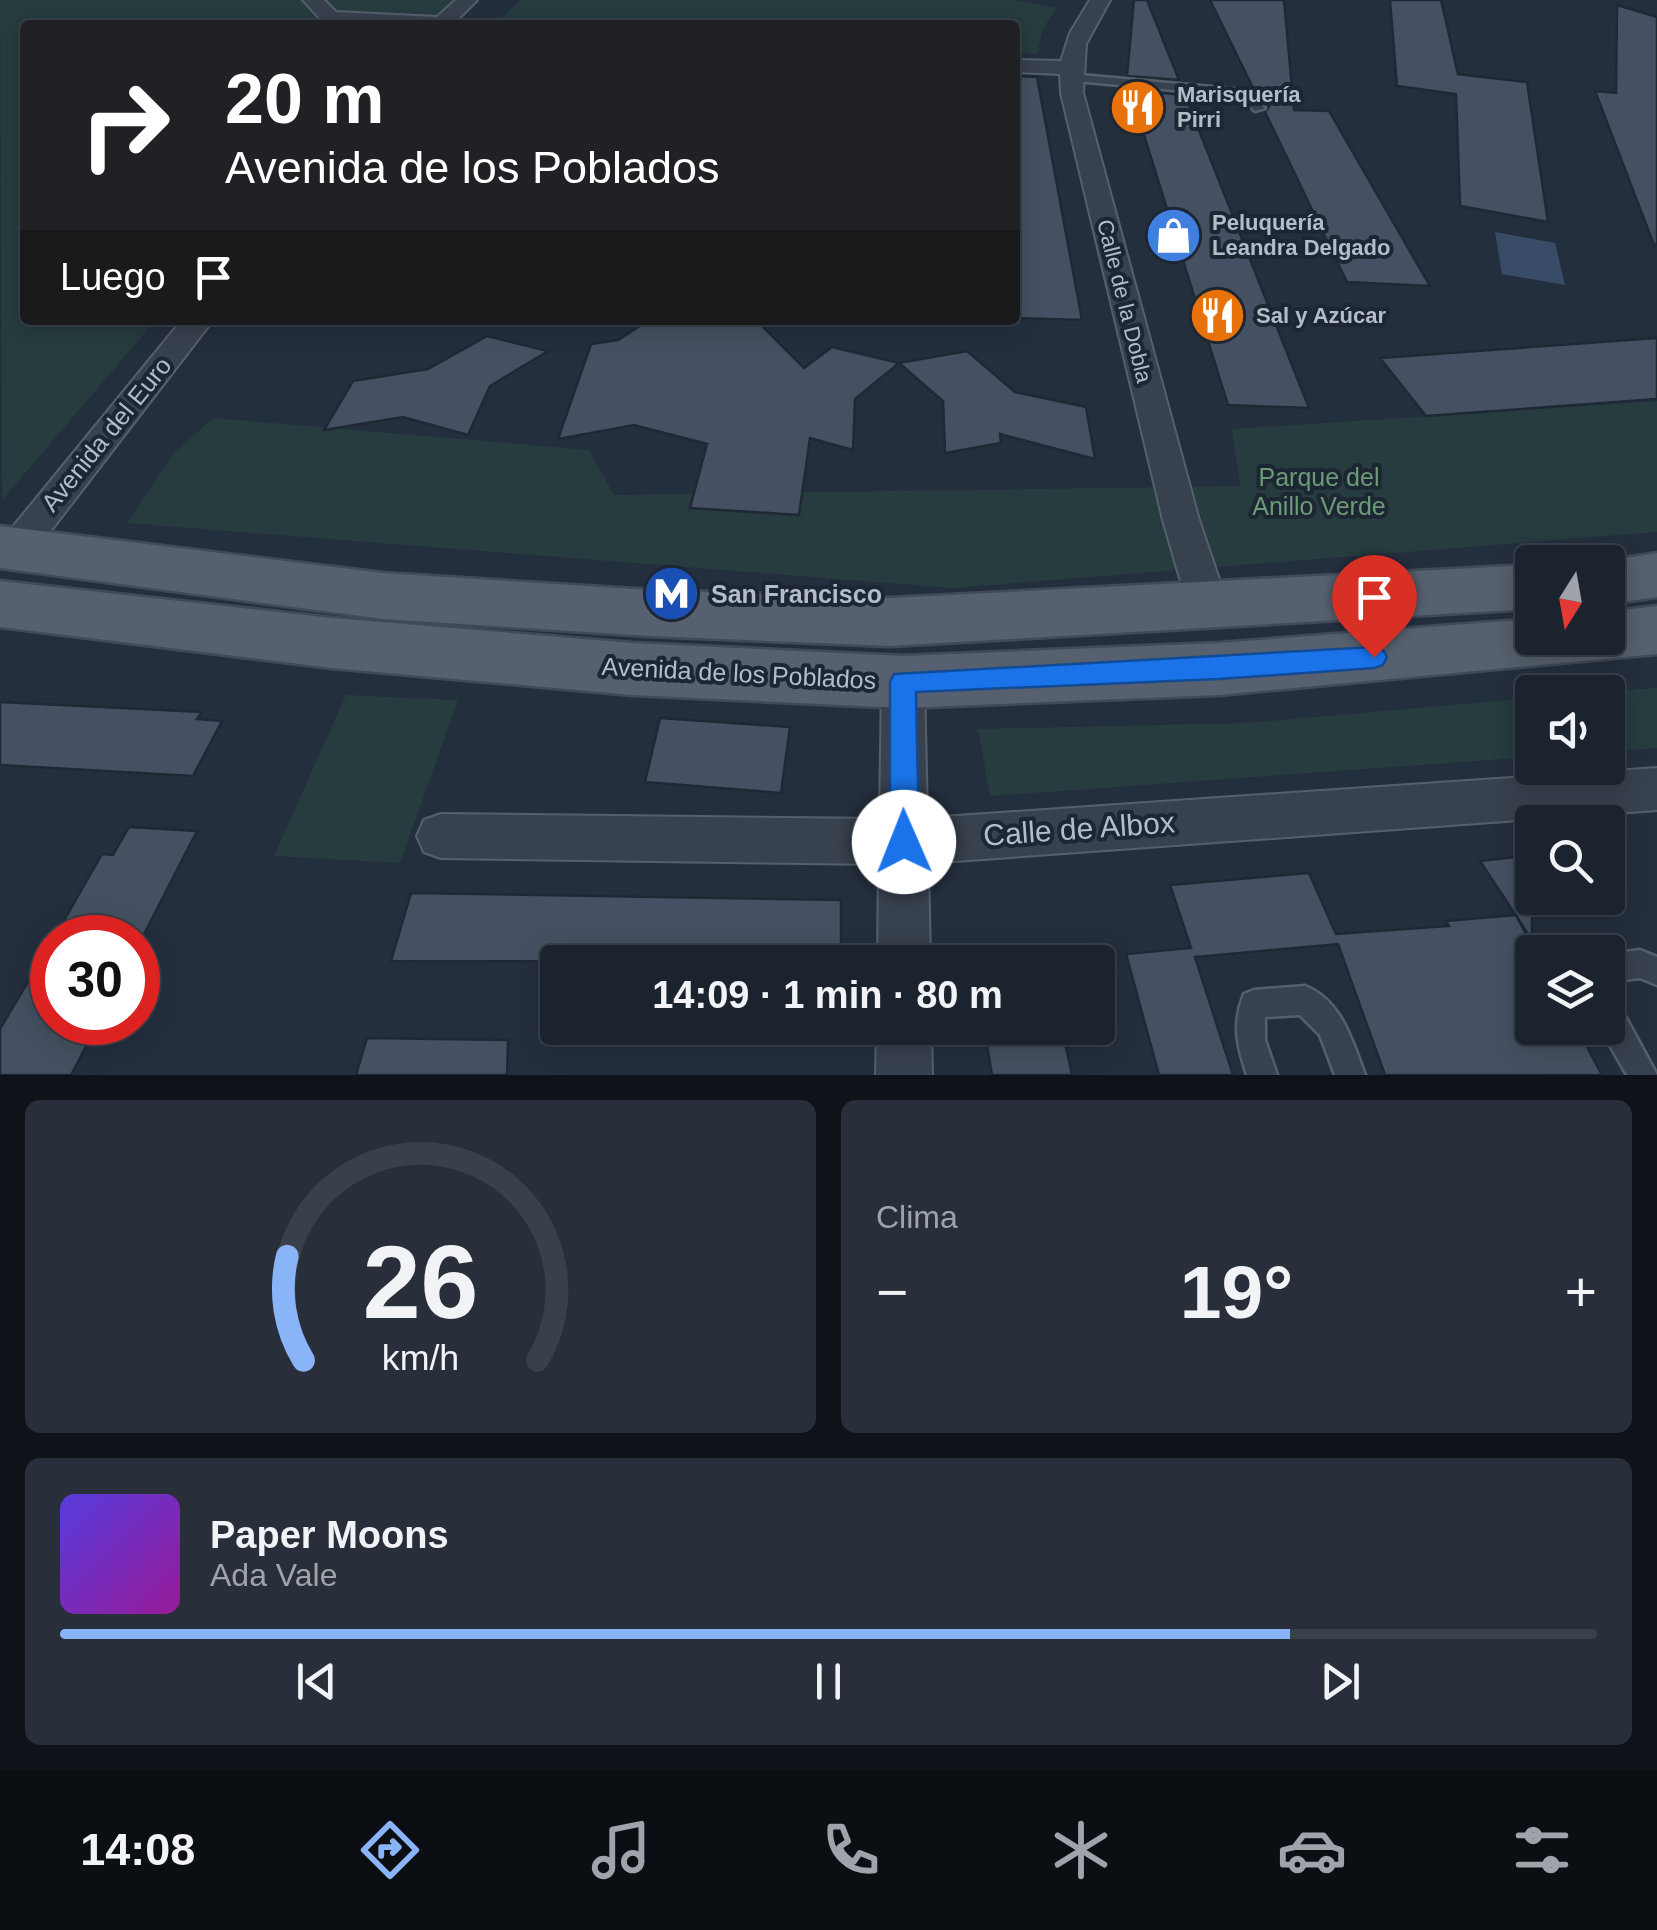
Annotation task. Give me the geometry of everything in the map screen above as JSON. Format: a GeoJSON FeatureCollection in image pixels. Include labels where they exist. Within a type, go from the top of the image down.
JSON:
{"type":"FeatureCollection","features":[{"type":"Feature","properties":{"kind":"main road"},"geometry":{"type":"LineString","coordinates":[[5,566],[650,614],[890,622],[1515,588]]}},
{"type":"Feature","properties":{"kind":"main road","name":"Avenida de los Poblados"},"geometry":{"type":"LineString","coordinates":[[5,566],[332,643],[613,668],[903,682],[1219,669],[1515,645]]}},
{"type":"Feature","properties":{"kind":"main road"},"geometry":{"type":"LineString","coordinates":[[1625,580],[1657,575]]}},
{"type":"Feature","properties":{"kind":"main road"},"geometry":{"type":"LineString","coordinates":[[1625,634],[1657,630]]}},
{"type":"Feature","properties":{"kind":"street"},"geometry":{"type":"LineString","coordinates":[[313,0],[330,18],[367,20]]}},
{"type":"Feature","properties":{"kind":"street"},"geometry":{"type":"LineString","coordinates":[[446,20],[468,0]]}},
{"type":"Feature","properties":{"kind":"street"},"geometry":{"type":"LineString","coordinates":[[1020,67],[1069,73],[1078,32],[1096,0]]}},
{"type":"Feature","properties":{"kind":"street","name":"Calle de la Dobla"},"geometry":{"type":"LineString","coordinates":[[1069,73],[1181,520],[1208,606]]}},
{"type":"Feature","properties":{"kind":"street","name":"Avenida del Euro"},"geometry":{"type":"LineString","coordinates":[[5,566],[194,325]]}},
{"type":"Feature","properties":{"kind":"street"},"geometry":{"type":"LineString","coordinates":[[903,682],[904,945]]}},
{"type":"Feature","properties":{"kind":"street","name":"Calle de Albox"},"geometry":{"type":"LineString","coordinates":[[440,836],[904,842],[1657,789]]}},
{"type":"Feature","properties":{"kind":"street"},"geometry":{"type":"LineString","coordinates":[[904,1045],[904,1075]]}},
{"type":"Feature","properties":{"kind":"lane"},"geometry":{"type":"LineString","coordinates":[[1069,73],[1226,90],[1244,94],[1259,108]]}},
{"type":"Feature","properties":{"kind":"lane"},"geometry":{"type":"LineString","coordinates":[[1625,966],[1640,964],[1657,971]]}},
{"type":"Feature","properties":{"kind":"lane"},"geometry":{"type":"LineString","coordinates":[[1262,1075],[1249,1034],[1248,1017],[1254,1004],[1305,1000],[1332,1025],[1350,1075]]}},
{"type":"Feature","properties":{"kind":"lane"},"geometry":{"type":"LineString","coordinates":[[1625,1042],[1644,1075]]}},
{"type":"Feature","properties":{"kind":"green space"},"geometry":{"type":"Polygon","coordinates":[[[0,0],[460,0],[431,20],[20,20],[20,325],[152,325],[2,500],[0,0]]]}},
{"type":"Feature","properties":{"kind":"green space"},"geometry":{"type":"Polygon","coordinates":[[[521,0],[1015,0],[1056,8],[1043,29],[1037,54],[1020,53],[1020,20],[499,20],[521,0]]]}},
{"type":"Feature","properties":{"kind":"green space","name":"Parque del Anillo Verde"},"geometry":{"type":"Polygon","coordinates":[[[1657,401],[1657,532],[952,588],[127,523],[173,454],[213,418],[589,450],[614,495],[1240,486],[1232,429],[1657,401]]]}},
{"type":"Feature","properties":{"kind":"green space"},"geometry":{"type":"Polygon","coordinates":[[[1657,688],[1657,748],[1625,751],[1625,690],[1657,688]]]}},
{"type":"Feature","properties":{"kind":"green space"},"geometry":{"type":"Polygon","coordinates":[[[346,695],[458,700],[400,863],[274,856],[346,695]]]}},
{"type":"Feature","properties":{"kind":"green space"},"geometry":{"type":"Polygon","coordinates":[[[1515,699],[1515,758],[990,796],[978,729],[1247,723],[1515,699]]]}},
{"type":"Feature","properties":{"kind":"water"},"geometry":{"type":"Polygon","coordinates":[[[1495,232],[1555,243],[1565,285],[1502,274],[1495,232]]]}},
{"type":"Feature","properties":{"kind":"building"},"geometry":{"type":"Polygon","coordinates":[[[1134,0],[1147,0],[1179,80],[1127,76],[1134,0]]]}},
{"type":"Feature","properties":{"kind":"building"},"geometry":{"type":"Polygon","coordinates":[[[1210,0],[1284,0],[1294,110],[1329,111],[1430,286],[1347,282],[1265,112],[1269,107],[1257,96],[1210,0]]]}},
{"type":"Feature","properties":{"kind":"building"},"geometry":{"type":"Polygon","coordinates":[[[1390,0],[1441,0],[1458,74],[1527,82],[1548,222],[1460,206],[1456,94],[1397,86],[1390,0]]]}},
{"type":"Feature","properties":{"kind":"building"},"geometry":{"type":"Polygon","coordinates":[[[1617,5],[1657,17],[1654,245],[1595,91],[1616,93],[1617,5]]]}},
{"type":"Feature","properties":{"kind":"building"},"geometry":{"type":"Polygon","coordinates":[[[1020,76],[1037,77],[1082,320],[1020,318],[1020,76]]]}},
{"type":"Feature","properties":{"kind":"building"},"geometry":{"type":"Polygon","coordinates":[[[1130,90],[1185,95],[1309,408],[1228,405],[1130,90]]]}},
{"type":"Feature","properties":{"kind":"building"},"geometry":{"type":"Polygon","coordinates":[[[641,325],[761,325],[804,368],[832,347],[899,363],[855,399],[853,450],[810,438],[799,515],[690,508],[707,444],[634,425],[558,439],[591,344],[618,340],[641,325]]]}},
{"type":"Feature","properties":{"kind":"building"},"geometry":{"type":"Polygon","coordinates":[[[487,336],[548,351],[490,386],[468,435],[403,417],[324,430],[353,381],[428,369],[487,336]]]}},
{"type":"Feature","properties":{"kind":"building"},"geometry":{"type":"Polygon","coordinates":[[[1657,338],[1657,399],[1426,416],[1380,358],[1657,338]]]}},
{"type":"Feature","properties":{"kind":"building"},"geometry":{"type":"Polygon","coordinates":[[[967,351],[1015,392],[1086,407],[1095,459],[1000,434],[1001,443],[945,453],[943,401],[899,363],[967,351]]]}},
{"type":"Feature","properties":{"kind":"building"},"geometry":{"type":"Polygon","coordinates":[[[0,702],[202,712],[197,719],[222,721],[193,776],[0,765],[0,702]]]}},
{"type":"Feature","properties":{"kind":"building"},"geometry":{"type":"Polygon","coordinates":[[[660,718],[790,727],[781,793],[645,782],[660,718]]]}},
{"type":"Feature","properties":{"kind":"building"},"geometry":{"type":"Polygon","coordinates":[[[129,827],[197,831],[154,915],[67,915],[102,854],[113,855],[129,827]]]}},
{"type":"Feature","properties":{"kind":"building"},"geometry":{"type":"Polygon","coordinates":[[[1515,857],[1515,914],[1480,861],[1515,857]]]}},
{"type":"Feature","properties":{"kind":"building"},"geometry":{"type":"Polygon","coordinates":[[[1309,873],[1336,934],[1449,926],[1446,921],[1516,915],[1526,935],[1515,935],[1515,1045],[1586,1045],[1602,1075],[1385,1075],[1338,944],[1195,957],[1233,1075],[1159,1075],[1126,954],[1191,948],[1170,885],[1309,873]]]}},
{"type":"Feature","properties":{"kind":"building"},"geometry":{"type":"Polygon","coordinates":[[[411,893],[841,900],[841,945],[540,945],[540,961],[391,961],[411,893]]]}},
{"type":"Feature","properties":{"kind":"building"},"geometry":{"type":"Polygon","coordinates":[[[1516,915],[1532,915],[1532,935],[1516,915]]]}},
{"type":"Feature","properties":{"kind":"building"},"geometry":{"type":"Polygon","coordinates":[[[30,978],[30,1045],[87,1045],[71,1075],[0,1075],[0,1029],[30,978]]]}},
{"type":"Feature","properties":{"kind":"building"},"geometry":{"type":"Polygon","coordinates":[[[367,1038],[508,1040],[507,1075],[356,1075],[367,1038]]]}},
{"type":"Feature","properties":{"kind":"building"},"geometry":{"type":"Polygon","coordinates":[[[987,1045],[1066,1045],[1072,1075],[992,1075],[987,1045]]]}},
{"type":"Feature","properties":{"kind":"place","name":"Marisquería Pirri"},"geometry":{"type":"Point","coordinates":[1138,107]}},
{"type":"Feature","properties":{"kind":"place","name":"Peluquería Leandra Delgado"},"geometry":{"type":"Point","coordinates":[1173,235]}},
{"type":"Feature","properties":{"kind":"place","name":"Sal y Azúcar"},"geometry":{"type":"Point","coordinates":[1217,315]}},
{"type":"Feature","properties":{"kind":"place","name":"San Francisco"},"geometry":{"type":"Point","coordinates":[672,594]}},
{"type":"Feature","properties":{"kind":"route"},"geometry":{"type":"LineString","coordinates":[[904,842],[903,682],[1219,669],[1374,657]]}}]}
